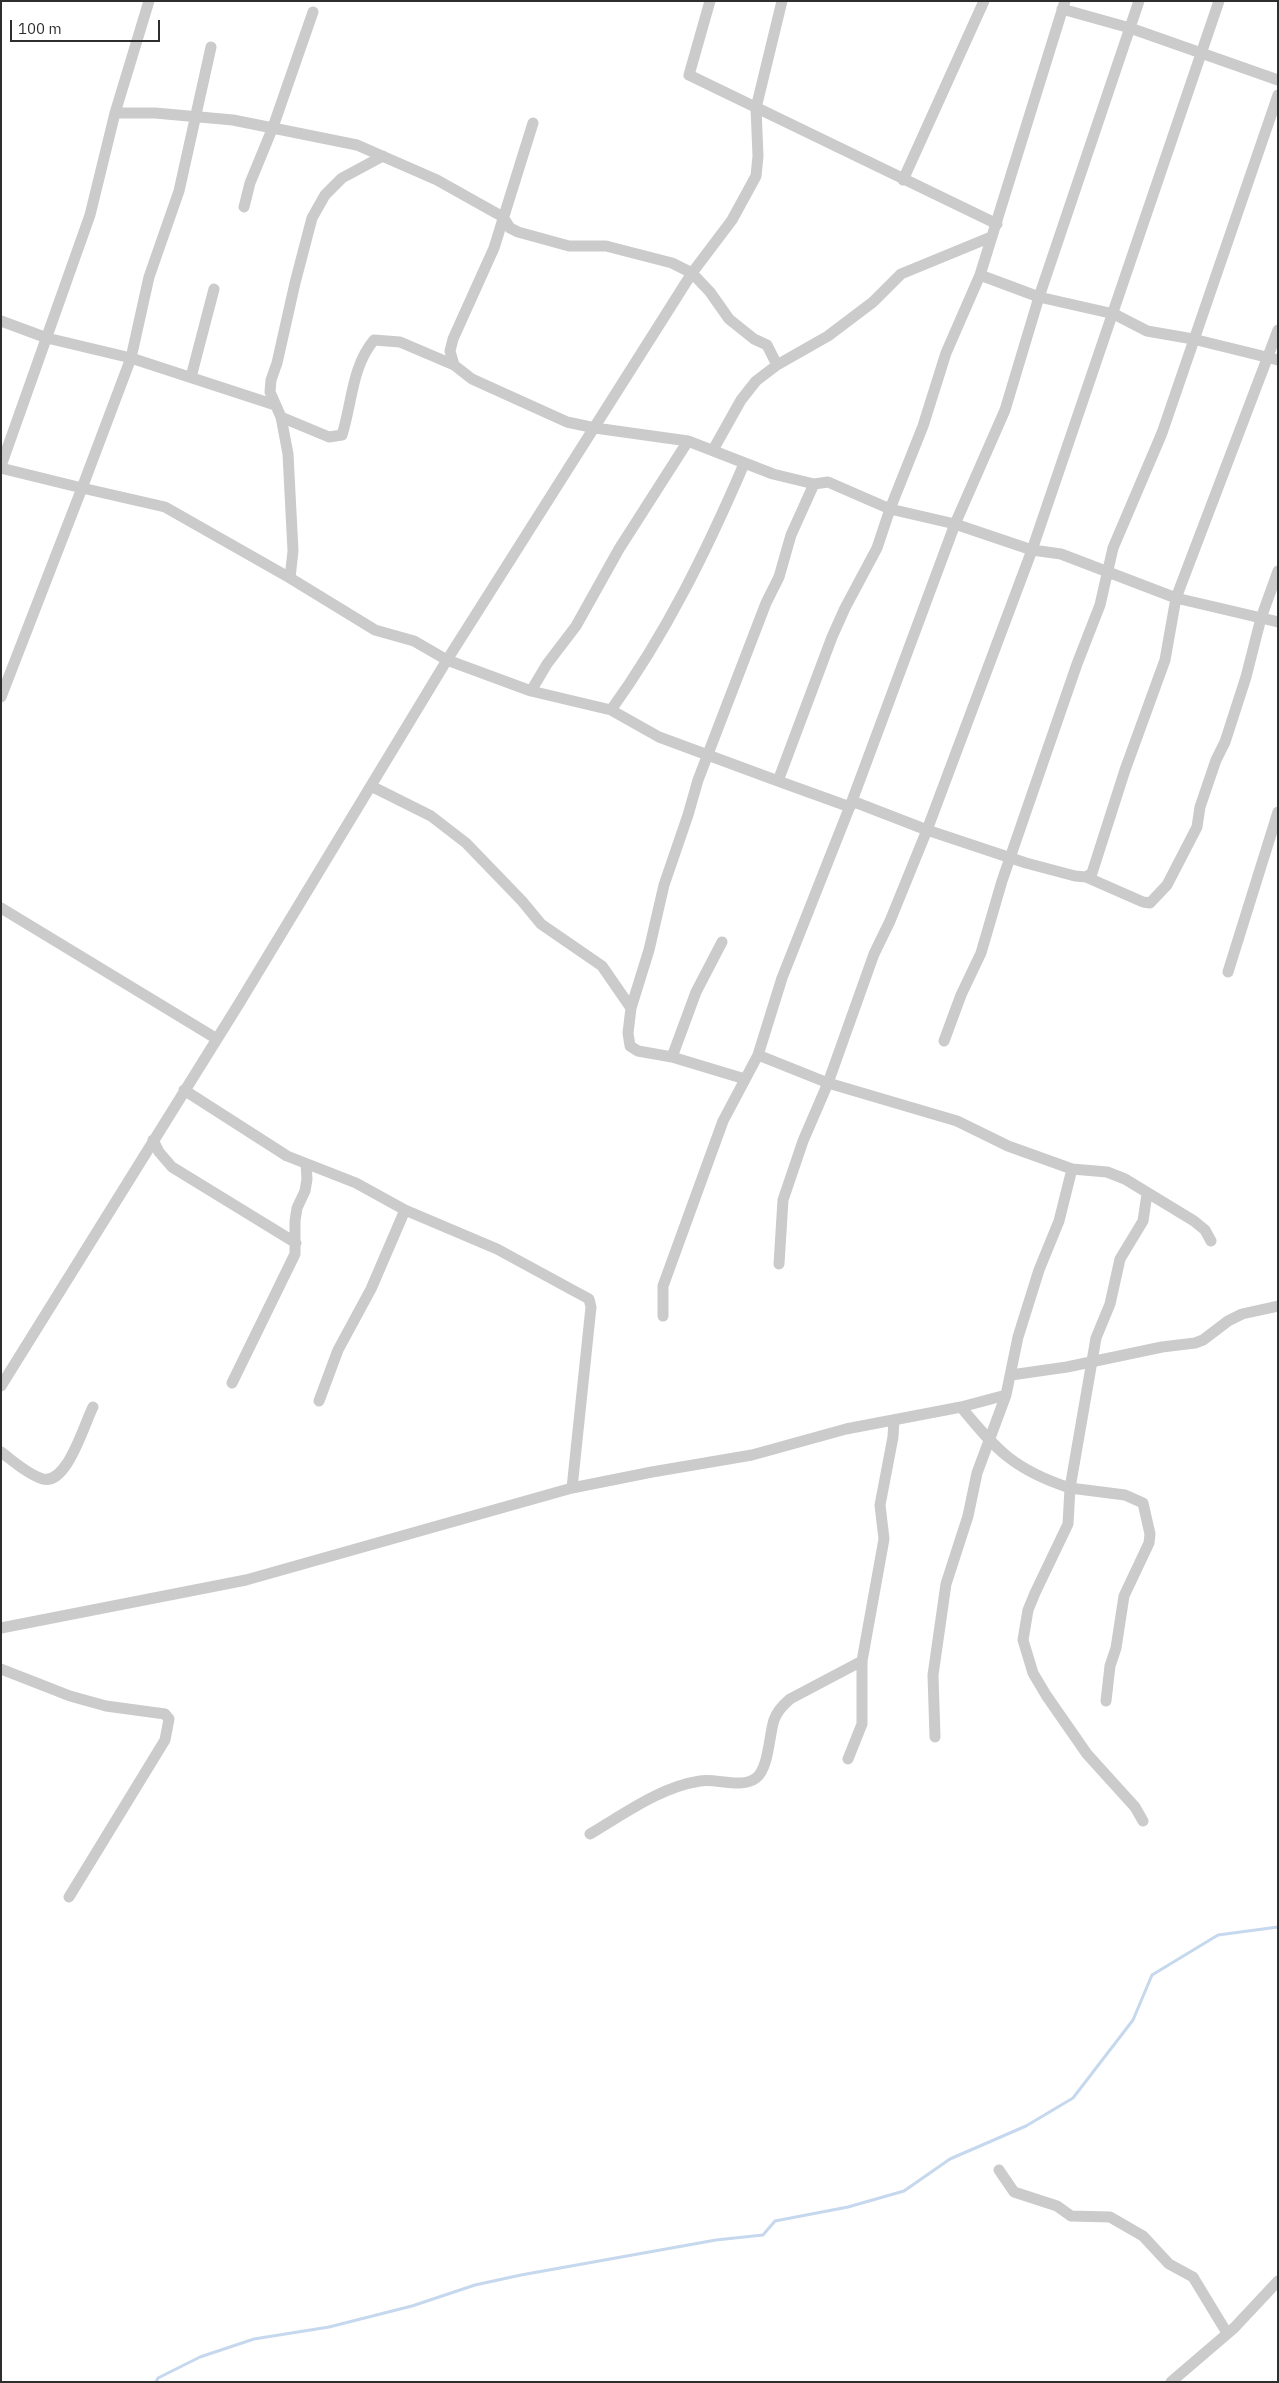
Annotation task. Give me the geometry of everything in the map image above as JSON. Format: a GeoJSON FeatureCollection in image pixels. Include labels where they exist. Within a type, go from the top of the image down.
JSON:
{"type":"FeatureCollection","features":[{"type":"Feature","properties":{"kind":"street"},"geometry":{"type":"LineString","coordinates":[[149,1],[115,113],[90,215],[1,467],[165,507],[290,578],[375,630],[414,641],[447,660],[531,691],[611,710],[659,737],[778,781],[1011,857],[1075,876],[1086,877],[1143,902],[1150,903],[1157,898],[1167,885],[1197,827],[1200,807],[1216,760],[1225,742],[1246,677],[1261,618],[1278,571]]}},
{"type":"Feature","properties":{"kind":"street"},"geometry":{"type":"LineString","coordinates":[[710,1],[689,75],[997,224]]}},
{"type":"Feature","properties":{"kind":"street"},"geometry":{"type":"LineString","coordinates":[[1,1386],[373,787],[447,660],[692,273],[732,220],[756,176],[758,156],[756,108],[782,1]]}},
{"type":"Feature","properties":{"kind":"street"},"geometry":{"type":"LineString","coordinates":[[903,180],[984,1]]}},
{"type":"Feature","properties":{"kind":"street"},"geometry":{"type":"LineString","coordinates":[[663,1316],[664,1286],[724,1121],[758,1055],[782,978],[851,804],[955,524],[1005,410],[1039,297],[1139,1]]}},
{"type":"Feature","properties":{"kind":"street"},"geometry":{"type":"LineString","coordinates":[[779,1264],[782,1200],[803,1141],[828,1083],[874,954],[890,921],[927,830],[1032,550],[1114,314],[1219,1]]}},
{"type":"Feature","properties":{"kind":"street"},"geometry":{"type":"LineString","coordinates":[[778,781],[832,637],[878,548],[890,509],[923,426],[946,353],[980,275],[991,237],[997,224],[1024,128],[1064,5],[1278,80]]}},
{"type":"Feature","properties":{"kind":"street"},"geometry":{"type":"LineString","coordinates":[[244,207],[250,183],[273,127],[314,12]]}},
{"type":"Feature","properties":{"kind":"street"},"geometry":{"type":"LineString","coordinates":[[1,697],[131,358],[149,277],[179,191],[212,47]]}},
{"type":"Feature","properties":{"kind":"street"},"geometry":{"type":"LineString","coordinates":[[944,1041],[961,995],[980,953],[1074,673],[1100,605],[1106,570],[1113,548],[1162,433],[1278,95]]}},
{"type":"Feature","properties":{"kind":"street"},"geometry":{"type":"LineString","coordinates":[[115,113],[234,120],[357,145],[437,180],[503,217],[510,228],[569,246],[606,246],[672,263],[692,273],[710,292],[729,319],[754,339],[767,345],[777,365]]}},
{"type":"Feature","properties":{"kind":"street"},"geometry":{"type":"LineString","coordinates":[[454,365],[450,351],[453,339],[494,248],[533,123]]}},
{"type":"Feature","properties":{"kind":"street"},"geometry":{"type":"LineString","coordinates":[[290,578],[293,551],[288,454],[282,417],[274,405],[270,392],[271,380],[277,363],[312,218],[325,195],[342,178],[383,156]]}},
{"type":"Feature","properties":{"kind":"street"},"geometry":{"type":"LineString","coordinates":[[713,450],[741,400],[756,381],[777,365],[807,350],[828,336],[872,302],[901,274],[991,237]]}},
{"type":"Feature","properties":{"kind":"street"},"geometry":{"type":"LineString","coordinates":[[980,275],[1039,297],[1114,314],[1147,331],[1193,339],[1273,359]]}},
{"type":"Feature","properties":{"kind":"street"},"geometry":{"type":"LineString","coordinates":[[190,377],[214,289]]}},
{"type":"Feature","properties":{"kind":"street"},"geometry":{"type":"LineString","coordinates":[[1,321],[47,338],[131,358],[274,405]]}},
{"type":"Feature","properties":{"kind":"street"},"geometry":{"type":"LineString","coordinates":[[1086,877],[1092,873],[1125,770],[1165,660],[1176,598],[1273,359],[1278,330]]}},
{"type":"Feature","properties":{"kind":"street"},"geometry":{"type":"LineString","coordinates":[[282,417],[329,437],[342,435],[364,352],[374,340],[400,342],[454,365],[472,378],[567,422],[595,428],[688,441],[773,474],[814,484],[828,482],[890,509],[955,524],[1032,550],[1060,554],[1176,598],[1278,622]]}},
{"type":"Feature","properties":{"kind":"street"},"geometry":{"type":"LineString","coordinates":[[531,691],[547,664],[576,626],[619,549],[688,441]]}},
{"type":"Feature","properties":{"kind":"street"},"geometry":{"type":"LineString","coordinates":[[611,710],[644,664],[694,573],[744,464]]}},
{"type":"Feature","properties":{"kind":"street"},"geometry":{"type":"LineString","coordinates":[[744,1079],[672,1057],[638,1051],[630,1046],[628,1033],[631,1008],[649,950],[664,884],[708,754],[766,603],[779,577],[791,535],[814,484]]}},
{"type":"Feature","properties":{"kind":"street"},"geometry":{"type":"LineString","coordinates":[[373,787],[431,816],[466,844],[522,901],[541,924],[602,966],[631,1008]]}},
{"type":"Feature","properties":{"kind":"street"},"geometry":{"type":"LineString","coordinates":[[1228,972],[1278,812]]}},
{"type":"Feature","properties":{"kind":"street"},"geometry":{"type":"LineString","coordinates":[[1,908],[217,1039]]}},
{"type":"Feature","properties":{"kind":"street"},"geometry":{"type":"LineString","coordinates":[[672,1057],[696,992],[722,942]]}},
{"type":"Feature","properties":{"kind":"street"},"geometry":{"type":"LineString","coordinates":[[758,1055],[828,1083],[957,1121],[1008,1146],[1072,1169],[1107,1172],[1125,1179],[1194,1221],[1205,1230],[1211,1241]]}},
{"type":"Feature","properties":{"kind":"street"},"geometry":{"type":"LineString","coordinates":[[184,1090],[287,1156],[356,1182],[405,1210],[497,1249],[589,1299],[591,1307],[572,1488]]}},
{"type":"Feature","properties":{"kind":"street"},"geometry":{"type":"LineString","coordinates":[[153,1140],[159,1152],[172,1167],[296,1243]]}},
{"type":"Feature","properties":{"kind":"street"},"geometry":{"type":"LineString","coordinates":[[232,1383],[290,1269],[296,1243],[295,1221],[297,1208],[305,1191],[307,1179],[306,1164]]}},
{"type":"Feature","properties":{"kind":"street"},"geometry":{"type":"LineString","coordinates":[[935,1737],[933,1675],[946,1584],[968,1516],[977,1473],[1006,1395],[1018,1337],[1039,1270],[1059,1220],[1072,1169]]}},
{"type":"Feature","properties":{"kind":"street"},"geometry":{"type":"LineString","coordinates":[[1143,1821],[1135,1807],[1087,1754],[1046,1695],[1034,1673],[1023,1640],[1028,1610],[1034,1593],[1068,1524],[1070,1488],[1096,1338],[1110,1304],[1120,1259],[1143,1221],[1147,1194]]}},
{"type":"Feature","properties":{"kind":"street"},"geometry":{"type":"LineString","coordinates":[[319,1401],[338,1350],[371,1289],[405,1210]]}},
{"type":"Feature","properties":{"kind":"street"},"geometry":{"type":"LineString","coordinates":[[1011,1375],[1092,1362],[1134,1352],[1196,1343],[1228,1321],[1242,1314],[1278,1306]]}},
{"type":"Feature","properties":{"kind":"street"},"geometry":{"type":"LineString","coordinates":[[1,1628],[246,1580],[572,1488],[752,1455],[846,1429],[961,1407],[1006,1395]]}},
{"type":"Feature","properties":{"kind":"street"},"geometry":{"type":"LineString","coordinates":[[1,1452],[41,1479],[50,1480],[61,1473],[73,1455],[93,1407]]}},
{"type":"Feature","properties":{"kind":"street"},"geometry":{"type":"LineString","coordinates":[[961,1407],[989,1441],[1008,1458],[1034,1475],[1070,1488],[1136,1498],[1143,1502],[1150,1534],[1149,1543],[1124,1596],[1116,1648],[1110,1666],[1106,1701]]}},
{"type":"Feature","properties":{"kind":"street"},"geometry":{"type":"LineString","coordinates":[[848,1759],[862,1724],[862,1661],[884,1539],[880,1505],[893,1437],[894,1420]]}},
{"type":"Feature","properties":{"kind":"street"},"geometry":{"type":"LineString","coordinates":[[590,1834],[674,1787],[701,1780],[745,1782],[756,1778],[762,1769],[774,1720],[780,1708],[790,1699],[862,1661]]}},
{"type":"Feature","properties":{"kind":"street"},"geometry":{"type":"LineString","coordinates":[[1,1669],[70,1696],[106,1706],[165,1714],[169,1719],[165,1740],[69,1897]]}},
{"type":"Feature","properties":{"kind":"street"},"geometry":{"type":"LineString","coordinates":[[999,2170],[1014,2192],[1057,2206],[1071,2216],[1110,2216],[1143,2236],[1169,2264],[1193,2277],[1227,2333]]}},
{"type":"Feature","properties":{"kind":"street"},"geometry":{"type":"LineString","coordinates":[[1171,2382],[1227,2333],[1278,2281]]}},
{"type":"Feature","properties":{"kind":"waterway"},"geometry":{"type":"LineString","coordinates":[[156,2382],[158,2378],[200,2357],[254,2339],[329,2327],[412,2306],[475,2285],[521,2275],[716,2240],[763,2235],[775,2221],[848,2207],[904,2191],[950,2159],[1026,2126],[1073,2098],[1133,2020],[1152,1975],[1218,1935],[1278,1927]]}}]}
